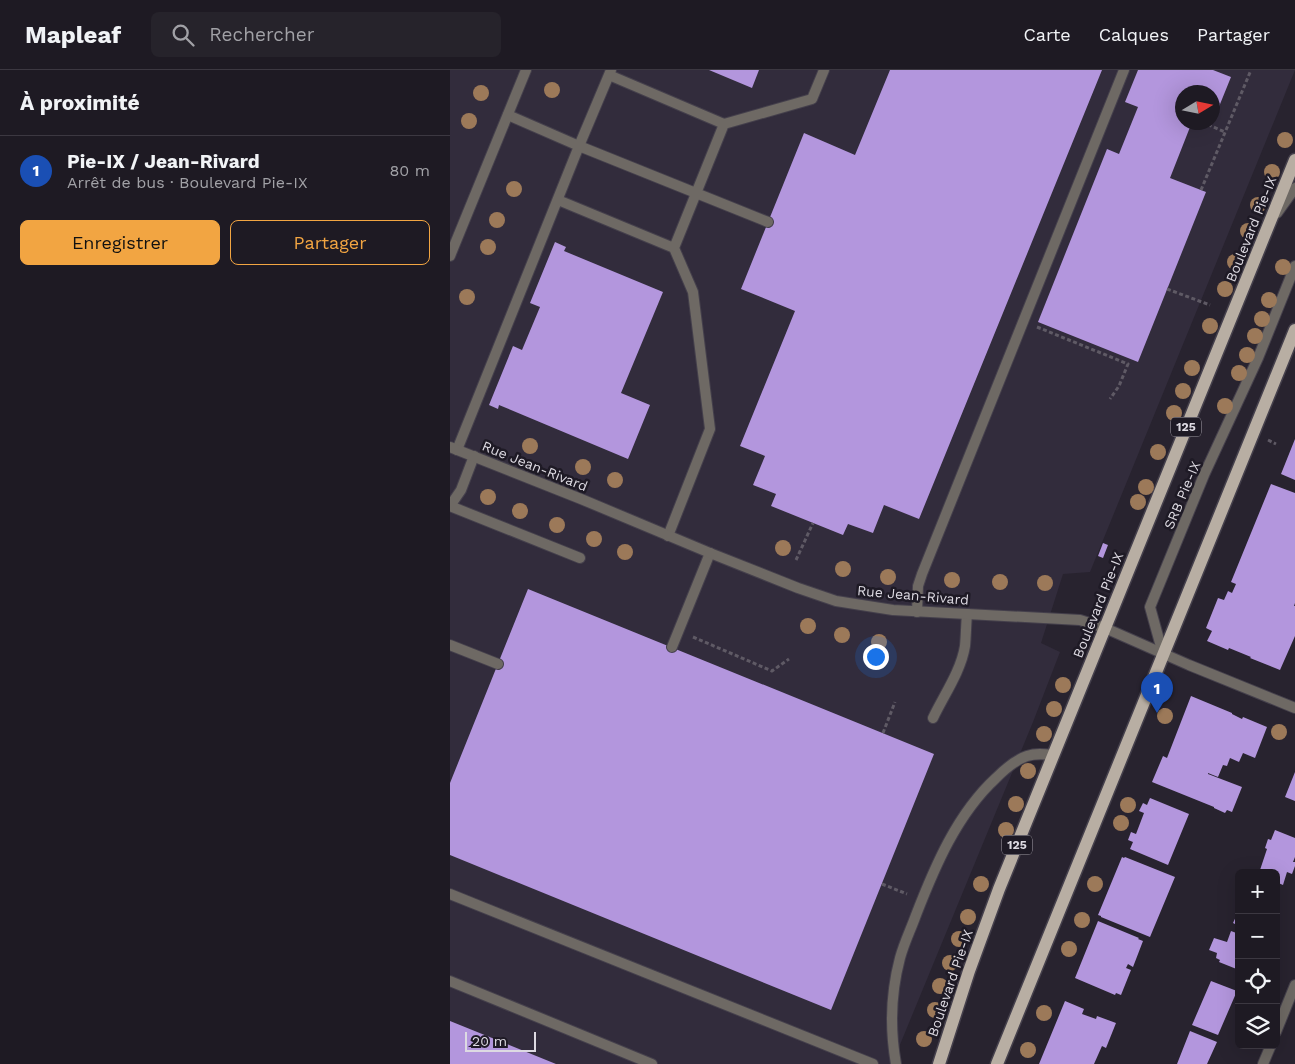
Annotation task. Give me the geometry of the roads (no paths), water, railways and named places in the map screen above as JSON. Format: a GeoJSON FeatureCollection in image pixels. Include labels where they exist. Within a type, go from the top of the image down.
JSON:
{"type":"FeatureCollection","features":[{"type":"Feature","properties":{"kind":"main road","name":"Boulevard Pie-IX"},"geometry":{"type":"LineString","coordinates":[[939,1064],[1003,880],[1295,160]]}},
{"type":"Feature","properties":{"kind":"main road"},"geometry":{"type":"LineString","coordinates":[[997,1064],[1295,330]]}},
{"type":"Feature","properties":{"kind":"street"},"geometry":{"type":"LineString","coordinates":[[450,256],[526,70]]}},
{"type":"Feature","properties":{"kind":"street"},"geometry":{"type":"LineString","coordinates":[[453,448],[610,72],[724,124],[812,99],[824,70]]}},
{"type":"Feature","properties":{"kind":"street"},"geometry":{"type":"LineString","coordinates":[[917,612],[918,586],[922,574],[1124,70]]}},
{"type":"Feature","properties":{"kind":"street"},"geometry":{"type":"LineString","coordinates":[[508,115],[579,146],[768,222]]}},
{"type":"Feature","properties":{"kind":"street"},"geometry":{"type":"LineString","coordinates":[[674,248],[724,124]]}},
{"type":"Feature","properties":{"kind":"street"},"geometry":{"type":"LineString","coordinates":[[1268,226],[1295,188]]}},
{"type":"Feature","properties":{"kind":"street"},"geometry":{"type":"LineString","coordinates":[[558,200],[674,248],[693,292],[710,429],[668,536]]}},
{"type":"Feature","properties":{"kind":"street","name":"SRB Pie-IX"},"geometry":{"type":"LineString","coordinates":[[1163,654],[1150,607],[1204,475],[1258,358],[1295,266]]}},
{"type":"Feature","properties":{"kind":"street","name":"Rue Jean-Rivard"},"geometry":{"type":"LineString","coordinates":[[453,448],[710,553],[836,601],[882,609],[917,612],[1080,620],[1104,628],[1295,708]]}},
{"type":"Feature","properties":{"kind":"street"},"geometry":{"type":"LineString","coordinates":[[474,456],[461,490],[450,506],[580,558]]}},
{"type":"Feature","properties":{"kind":"street"},"geometry":{"type":"LineString","coordinates":[[672,647],[710,553]]}},
{"type":"Feature","properties":{"kind":"street"},"geometry":{"type":"LineString","coordinates":[[933,718],[962,658],[965,646],[967,614]]}},
{"type":"Feature","properties":{"kind":"street"},"geometry":{"type":"LineString","coordinates":[[450,645],[498,664]]}},
{"type":"Feature","properties":{"kind":"street"},"geometry":{"type":"LineString","coordinates":[[896,1064],[892,1020],[894,992],[900,958],[927,887],[947,844],[971,805],[986,787],[1016,760],[1026,756],[1043,754],[1053,756]]}},
{"type":"Feature","properties":{"kind":"street"},"geometry":{"type":"LineString","coordinates":[[450,894],[873,1064]]}},
{"type":"Feature","properties":{"kind":"street"},"geometry":{"type":"LineString","coordinates":[[450,981],[652,1064]]}},
{"type":"Feature","properties":{"kind":"street"},"geometry":{"type":"LineString","coordinates":[[1280,1022],[1295,985]]}},
{"type":"Feature","properties":{"kind":"street"},"geometry":{"type":"LineString","coordinates":[[1263,1064],[1269,1049]]}},
{"type":"Feature","properties":{"kind":"place","name":"Pie-IX / Jean-Rivard"},"geometry":{"type":"Point","coordinates":[1157,713]}}]}
